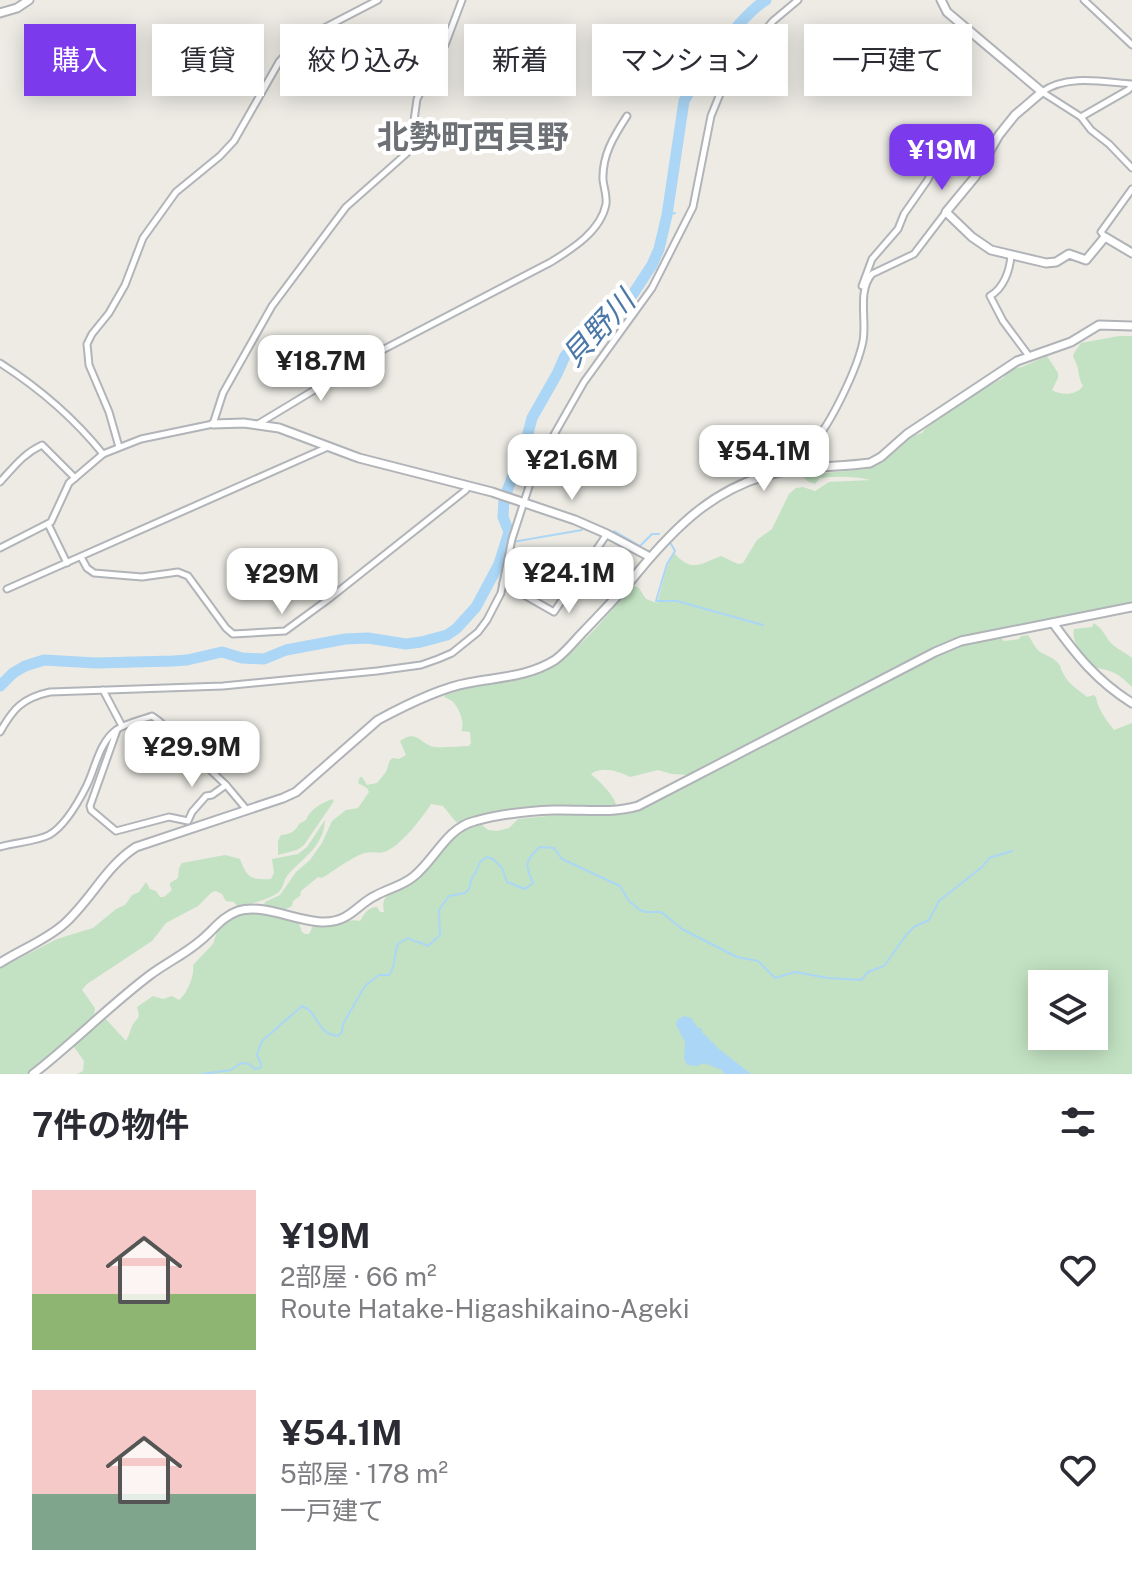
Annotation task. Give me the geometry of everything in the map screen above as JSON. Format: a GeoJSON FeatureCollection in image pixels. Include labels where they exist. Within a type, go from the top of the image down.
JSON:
{"type":"FeatureCollection","features":[{"type":"Feature","properties":{"kind":"main road"},"geometry":{"type":"LineString","coordinates":[[0,13],[29,0]]}},
{"type":"Feature","properties":{"kind":"main road"},"geometry":{"type":"LineString","coordinates":[[941,0],[947,12],[1042,92],[1015,115],[994,141],[975,177],[946,212],[972,237],[996,252],[1051,264],[1069,254],[1086,260],[1105,237],[1132,253]]}},
{"type":"Feature","properties":{"kind":"main road"},"geometry":{"type":"LineString","coordinates":[[0,963],[64,924],[126,853],[150,840],[296,792],[378,720],[390,714],[453,687],[520,675],[557,658],[616,599],[682,522],[715,498],[780,472],[870,463],[1005,368],[1071,342],[1099,325],[1132,326]]}},
{"type":"Feature","properties":{"kind":"main road"},"geometry":{"type":"LineString","coordinates":[[213,424],[258,424],[279,428],[359,458],[492,492],[575,520],[650,557]]}},
{"type":"Feature","properties":{"kind":"main road"},"geometry":{"type":"LineString","coordinates":[[33,1074],[117,1001],[235,912],[255,909],[325,922],[336,921],[375,895],[406,883],[453,833],[470,822],[493,816],[552,810],[623,810],[638,806],[961,641],[1132,607]]}},
{"type":"Feature","properties":{"kind":"main road"},"geometry":{"type":"LineString","coordinates":[[1053,623],[1094,675],[1132,703]]}},
{"type":"Feature","properties":{"kind":"street"},"geometry":{"type":"LineString","coordinates":[[119,447],[109,412],[89,365],[87,348],[92,334],[125,285],[143,238],[176,192],[234,141],[279,62],[292,47],[378,0]]}},
{"type":"Feature","properties":{"kind":"street"},"geometry":{"type":"LineString","coordinates":[[0,548],[48,524],[60,506],[69,483],[103,454],[141,439],[213,424],[223,393],[272,306],[346,207],[407,153],[417,99],[445,45],[462,0]]}},
{"type":"Feature","properties":{"kind":"street"},"geometry":{"type":"LineString","coordinates":[[0,732],[9,716],[35,695],[223,686],[421,665],[452,653],[478,632],[501,593],[512,543],[535,468],[579,391],[652,288],[687,221],[693,207],[711,116],[722,89],[753,44],[773,21],[798,0]]}},
{"type":"Feature","properties":{"kind":"street"},"geometry":{"type":"LineString","coordinates":[[1084,0],[1132,45]]}},
{"type":"Feature","properties":{"kind":"street"},"geometry":{"type":"LineString","coordinates":[[1042,92],[1058,84],[1076,81],[1132,85]]}},
{"type":"Feature","properties":{"kind":"street"},"geometry":{"type":"LineString","coordinates":[[1081,117],[1132,85]]}},
{"type":"Feature","properties":{"kind":"street"},"geometry":{"type":"LineString","coordinates":[[1042,92],[1081,117],[1132,168]]}},
{"type":"Feature","properties":{"kind":"street"},"geometry":{"type":"LineString","coordinates":[[258,424],[369,357],[551,262],[579,244],[597,224],[606,206],[603,181],[606,154],[627,116]]}},
{"type":"Feature","properties":{"kind":"street"},"geometry":{"type":"LineString","coordinates":[[780,472],[813,443],[833,414],[862,344],[863,283],[872,259],[901,224],[944,149],[961,151],[981,164]]}},
{"type":"Feature","properties":{"kind":"street"},"geometry":{"type":"LineString","coordinates":[[1105,237],[1101,232],[1132,189]]}},
{"type":"Feature","properties":{"kind":"street"},"geometry":{"type":"LineString","coordinates":[[864,291],[872,274],[914,254],[946,212]]}},
{"type":"Feature","properties":{"kind":"street"},"geometry":{"type":"LineString","coordinates":[[1011,255],[1005,279],[998,291],[990,296],[1003,321],[1029,356]]}},
{"type":"Feature","properties":{"kind":"street"},"geometry":{"type":"LineString","coordinates":[[0,363],[53,402],[103,454]]}},
{"type":"Feature","properties":{"kind":"street"},"geometry":{"type":"LineString","coordinates":[[0,482],[20,459],[42,445],[75,478]]}},
{"type":"Feature","properties":{"kind":"street"},"geometry":{"type":"LineString","coordinates":[[7,589],[328,447]]}},
{"type":"Feature","properties":{"kind":"street"},"geometry":{"type":"LineString","coordinates":[[81,557],[94,573],[142,577],[178,572],[188,576],[233,634],[277,633],[285,631],[330,598],[469,486]]}},
{"type":"Feature","properties":{"kind":"street"},"geometry":{"type":"LineString","coordinates":[[48,524],[67,563]]}},
{"type":"Feature","properties":{"kind":"street"},"geometry":{"type":"LineString","coordinates":[[503,583],[554,612],[607,534]]}},
{"type":"Feature","properties":{"kind":"street"},"geometry":{"type":"LineString","coordinates":[[103,690],[120,728],[90,806],[116,831],[169,817],[188,821],[201,800],[226,785]]}},
{"type":"Feature","properties":{"kind":"street"},"geometry":{"type":"LineString","coordinates":[[0,847],[47,836],[62,823],[86,786],[108,738],[120,728],[152,716],[226,785],[247,810]]}},
{"type":"Feature","properties":{"kind":"green space"},"geometry":{"type":"Polygon","coordinates":[[[1132,336],[1132,604],[945,642],[692,775],[658,770],[630,777],[610,770],[591,774],[614,800],[616,804],[612,808],[492,813],[461,824],[443,806],[431,804],[397,845],[382,853],[361,854],[322,878],[318,877],[301,891],[292,906],[284,910],[264,906],[265,902],[280,895],[296,872],[310,860],[332,821],[346,810],[358,808],[369,792],[358,783],[360,777],[367,785],[377,783],[386,772],[390,760],[406,755],[400,741],[411,736],[435,747],[469,746],[470,732],[461,731],[460,713],[453,702],[444,697],[446,694],[469,686],[536,673],[564,658],[589,635],[632,585],[639,588],[646,599],[657,603],[674,553],[691,565],[721,556],[738,564],[743,563],[757,540],[772,529],[789,494],[796,488],[815,491],[829,482],[870,480],[826,477],[815,484],[803,477],[805,475],[867,469],[974,394],[1003,378],[1011,369],[1047,356],[1058,373],[1052,390],[1065,394],[1077,391],[1083,386],[1073,357],[1081,343],[1132,336]]]}},
{"type":"Feature","properties":{"kind":"green space"},"geometry":{"type":"Polygon","coordinates":[[[1094,623],[1113,645],[1132,658],[1132,687],[1113,672],[1091,667],[1078,649],[1074,629],[1092,627],[1094,623]]]}},
{"type":"Feature","properties":{"kind":"green space"},"geometry":{"type":"Polygon","coordinates":[[[1028,635],[1039,651],[1057,662],[1067,680],[1087,697],[1094,695],[1114,730],[1132,723],[1132,1074],[77,1074],[83,1071],[84,1061],[74,1043],[104,1017],[126,1041],[138,1016],[137,1007],[153,996],[163,999],[172,996],[179,1000],[190,984],[193,965],[213,944],[218,929],[237,914],[257,912],[298,920],[305,934],[309,934],[314,924],[335,926],[360,921],[371,908],[377,907],[384,912],[383,905],[388,895],[413,884],[452,839],[471,828],[482,825],[488,830],[497,831],[509,828],[518,819],[567,814],[627,814],[949,648],[982,640],[1019,639],[1028,635]]]}},
{"type":"Feature","properties":{"kind":"green space"},"geometry":{"type":"Polygon","coordinates":[[[332,799],[334,801],[304,845],[278,855],[281,835],[292,832],[313,810],[332,799]]]}},
{"type":"Feature","properties":{"kind":"green space"},"geometry":{"type":"Polygon","coordinates":[[[325,820],[321,838],[287,876],[279,892],[238,907],[234,902],[226,901],[222,894],[212,892],[198,906],[166,923],[152,941],[87,984],[82,990],[95,1008],[94,1015],[36,1069],[29,1074],[0,1074],[0,968],[57,939],[93,928],[125,905],[146,882],[150,889],[164,897],[172,890],[170,883],[178,878],[182,863],[225,855],[240,859],[251,876],[271,879],[274,873],[272,859],[298,854],[307,847],[325,820]]]}},
{"type":"Feature","properties":{"kind":"water"},"geometry":{"type":"Polygon","coordinates":[[[684,1016],[691,1018],[719,1049],[751,1074],[724,1074],[722,1070],[704,1063],[687,1065],[684,1059],[685,1042],[676,1025],[677,1020],[684,1016]]]}},
{"type":"Feature","properties":{"kind":"waterway","name":"貝野川"},"geometry":{"type":"LineString","coordinates":[[0,686],[13,673],[44,660],[96,663],[173,661],[222,652],[242,658],[264,659],[286,650],[345,639],[368,638],[406,644],[421,642],[447,635],[456,629],[476,607],[499,564],[509,532],[503,517],[504,499],[532,418],[565,356],[631,297],[659,249],[684,101],[733,32],[766,0]]}},
{"type":"Feature","properties":{"kind":"waterway","name":"貝野川"},"geometry":{"type":"LineString","coordinates":[[667,215],[675,213]]}},
{"type":"Feature","properties":{"kind":"waterway"},"geometry":{"type":"LineString","coordinates":[[506,543],[582,530]]}},
{"type":"Feature","properties":{"kind":"waterway"},"geometry":{"type":"LineString","coordinates":[[614,531],[640,546],[652,534],[659,534]]}},
{"type":"Feature","properties":{"kind":"waterway"},"geometry":{"type":"LineString","coordinates":[[671,544],[675,551],[667,564],[656,601],[677,601],[763,625]]}},
{"type":"Feature","properties":{"kind":"waterway"},"geometry":{"type":"LineString","coordinates":[[202,1074],[231,1070],[241,1063],[260,1068],[257,1055],[262,1041],[302,1006],[312,1013],[325,1031],[338,1036],[366,985],[379,975],[389,975],[398,944],[408,938],[428,946],[440,935],[439,910],[449,896],[465,893],[469,889],[480,862],[487,857],[502,868],[507,882],[525,889],[533,883],[527,867],[531,856],[540,847],[554,848],[562,859],[620,886],[629,901],[640,910],[661,912],[682,929],[737,957],[758,961],[775,978],[795,972],[861,980],[868,972],[884,966],[907,934],[929,920],[939,901],[989,858],[1012,851]]}},
{"type":"Feature","properties":{"kind":"district","name":"北勢町西貝野"},"geometry":{"type":"Point","coordinates":[473,136]}}]}
